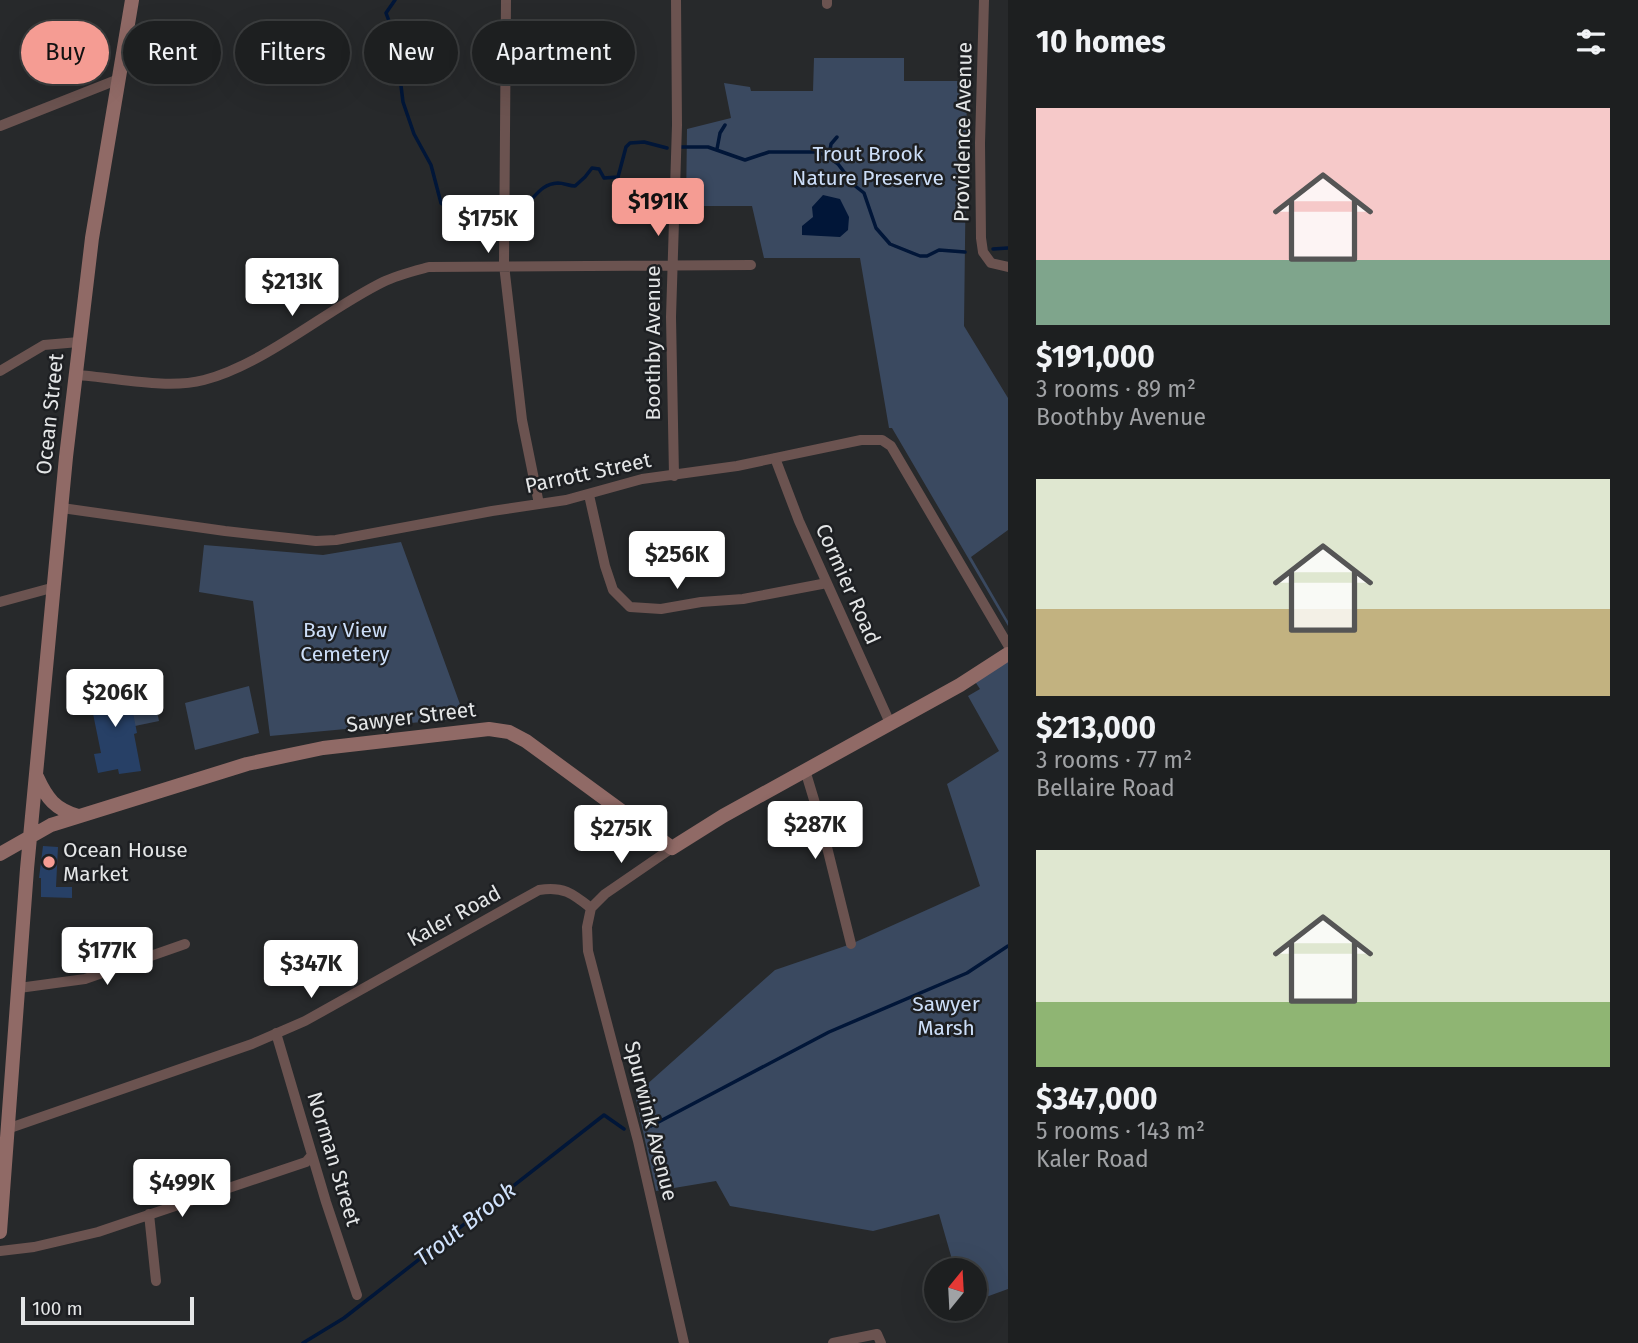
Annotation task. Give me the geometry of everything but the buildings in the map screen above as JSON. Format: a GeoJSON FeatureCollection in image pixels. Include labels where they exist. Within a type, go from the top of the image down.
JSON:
{"type":"FeatureCollection","features":[{"type":"Feature","properties":{"kind":"main road","name":"Ocean Street"},"geometry":{"type":"LineString","coordinates":[[0,1232],[36,775],[75,375],[92,238],[132,0]]}},
{"type":"Feature","properties":{"kind":"main road"},"geometry":{"type":"LineString","coordinates":[[673,848],[1008,654]]}},
{"type":"Feature","properties":{"kind":"main road","name":"Sawyer Street"},"geometry":{"type":"LineString","coordinates":[[0,854],[51,825],[247,764],[289,754],[428,735],[499,729],[526,741],[673,848]]}},
{"type":"Feature","properties":{"kind":"main road"},"geometry":{"type":"LineString","coordinates":[[36,775],[45,795],[53,804],[63,811],[80,816]]}},
{"type":"Feature","properties":{"kind":"street"},"geometry":{"type":"LineString","coordinates":[[506,0],[503,265],[522,421],[539,504]]}},
{"type":"Feature","properties":{"kind":"street","name":"Boothby Avenue"},"geometry":{"type":"LineString","coordinates":[[674,476],[671,372],[677,125],[676,0]]}},
{"type":"Feature","properties":{"kind":"street","name":"Providence Avenue"},"geometry":{"type":"LineString","coordinates":[[984,0],[979,211],[984,252],[991,263],[1008,267]]}},
{"type":"Feature","properties":{"kind":"street"},"geometry":{"type":"LineString","coordinates":[[0,126],[119,79]]}},
{"type":"Feature","properties":{"kind":"street"},"geometry":{"type":"LineString","coordinates":[[75,375],[110,376],[171,384],[202,381],[244,364],[386,281],[429,267],[751,265]]}},
{"type":"Feature","properties":{"kind":"street"},"geometry":{"type":"LineString","coordinates":[[0,372],[44,345],[79,342]]}},
{"type":"Feature","properties":{"kind":"street","name":"Parrott Street"},"geometry":{"type":"LineString","coordinates":[[62,508],[316,541],[335,540],[589,495],[642,479],[674,476],[861,440],[882,440],[891,446],[1008,645]]}},
{"type":"Feature","properties":{"kind":"street","name":"Cormier Road"},"geometry":{"type":"LineString","coordinates":[[775,458],[799,521],[890,723]]}},
{"type":"Feature","properties":{"kind":"street"},"geometry":{"type":"LineString","coordinates":[[589,495],[613,590],[630,607],[661,609],[701,601],[743,599],[827,583]]}},
{"type":"Feature","properties":{"kind":"street"},"geometry":{"type":"LineString","coordinates":[[0,602],[55,587]]}},
{"type":"Feature","properties":{"kind":"street"},"geometry":{"type":"LineString","coordinates":[[805,770],[851,944]]}},
{"type":"Feature","properties":{"kind":"street"},"geometry":{"type":"LineString","coordinates":[[591,908],[606,894],[673,848]]}},
{"type":"Feature","properties":{"kind":"street","name":"Kaler Road"},"geometry":{"type":"LineString","coordinates":[[7,1129],[276,1034],[305,1021],[539,891],[554,887],[566,891],[591,908]]}},
{"type":"Feature","properties":{"kind":"street","name":"Spurwink Avenue"},"geometry":{"type":"LineString","coordinates":[[591,908],[587,927],[588,951],[641,1151],[684,1343]]}},
{"type":"Feature","properties":{"kind":"street"},"geometry":{"type":"LineString","coordinates":[[19,988],[85,979],[185,944]]}},
{"type":"Feature","properties":{"kind":"street","name":"Norman Street"},"geometry":{"type":"LineString","coordinates":[[276,1034],[357,1295]]}},
{"type":"Feature","properties":{"kind":"street"},"geometry":{"type":"LineString","coordinates":[[0,1251],[34,1247],[98,1232],[306,1162],[312,1155]]}},
{"type":"Feature","properties":{"kind":"street"},"geometry":{"type":"LineString","coordinates":[[149,1213],[156,1281]]}},
{"type":"Feature","properties":{"kind":"street"},"geometry":{"type":"LineString","coordinates":[[833,1343],[879,1338]]}},
{"type":"Feature","properties":{"kind":"green space","name":"Trout Brook Nature Preserve"},"geometry":{"type":"Polygon","coordinates":[[[814,58],[904,58],[904,81],[967,81],[964,326],[1008,398],[1008,530],[971,557],[1008,621],[1008,626],[892,428],[889,428],[860,258],[764,258],[752,206],[686,206],[687,129],[731,118],[724,83],[750,87],[751,91],[813,91],[814,58]]]}},
{"type":"Feature","properties":{"kind":"green space","name":"Bay View Cemetery"},"geometry":{"type":"Polygon","coordinates":[[[401,542],[465,718],[270,736],[253,601],[199,592],[204,545],[323,555],[401,542]]]}},
{"type":"Feature","properties":{"kind":"green space","name":"Sawyer Marsh"},"geometry":{"type":"Polygon","coordinates":[[[1008,654],[1008,1289],[987,1297],[987,1258],[952,1258],[939,1214],[873,1231],[730,1206],[716,1181],[656,1191],[635,1095],[775,970],[851,944],[980,886],[947,784],[999,751],[968,696],[980,689],[972,677],[1008,654]]]}},
{"type":"Feature","properties":{"kind":"green space"},"geometry":{"type":"Polygon","coordinates":[[[149,672],[159,721],[135,726],[126,680],[131,679],[131,675],[149,672]]]}},
{"type":"Feature","properties":{"kind":"green space"},"geometry":{"type":"Polygon","coordinates":[[[249,686],[259,733],[195,750],[185,703],[249,686]]]}},
{"type":"Feature","properties":{"kind":"shaded area"},"geometry":{"type":"Polygon","coordinates":[[[823,195],[840,199],[849,217],[848,230],[840,237],[802,235],[802,226],[813,217],[812,207],[823,195]]]}},
{"type":"Feature","properties":{"kind":"waterway","name":"Trout Brook"},"geometry":{"type":"LineString","coordinates":[[395,0],[386,13],[395,37],[403,102],[414,134],[431,165],[441,203],[470,213],[489,214]]}},
{"type":"Feature","properties":{"kind":"waterway"},"geometry":{"type":"LineString","coordinates":[[717,149],[720,133],[725,125]]}},
{"type":"Feature","properties":{"kind":"waterway"},"geometry":{"type":"LineString","coordinates":[[829,156],[831,144],[837,137]]}},
{"type":"Feature","properties":{"kind":"waterway","name":"Trout Brook"},"geometry":{"type":"LineString","coordinates":[[515,211],[551,184],[575,186],[592,168],[599,169],[604,178],[618,177],[626,147],[630,143],[644,142],[667,148]]}},
{"type":"Feature","properties":{"kind":"waterway","name":"Trout Brook"},"geometry":{"type":"LineString","coordinates":[[681,147],[708,147],[745,160],[769,152],[817,152],[838,164],[854,185],[864,193],[876,228],[890,244],[920,256],[927,256],[939,250],[965,252]]}},
{"type":"Feature","properties":{"kind":"waterway","name":"Trout Brook"},"geometry":{"type":"LineString","coordinates":[[993,249],[1008,248]]}},
{"type":"Feature","properties":{"kind":"waterway","name":"Trout Brook"},"geometry":{"type":"LineString","coordinates":[[651,1126],[829,1032],[967,973],[1008,946]]}},
{"type":"Feature","properties":{"kind":"waterway","name":"Trout Brook"},"geometry":{"type":"LineString","coordinates":[[303,1343],[344,1318],[604,1115],[624,1129]]}},
{"type":"Feature","properties":{"kind":"place","name":"Ocean House Market"},"geometry":{"type":"Point","coordinates":[49,862]}}]}
